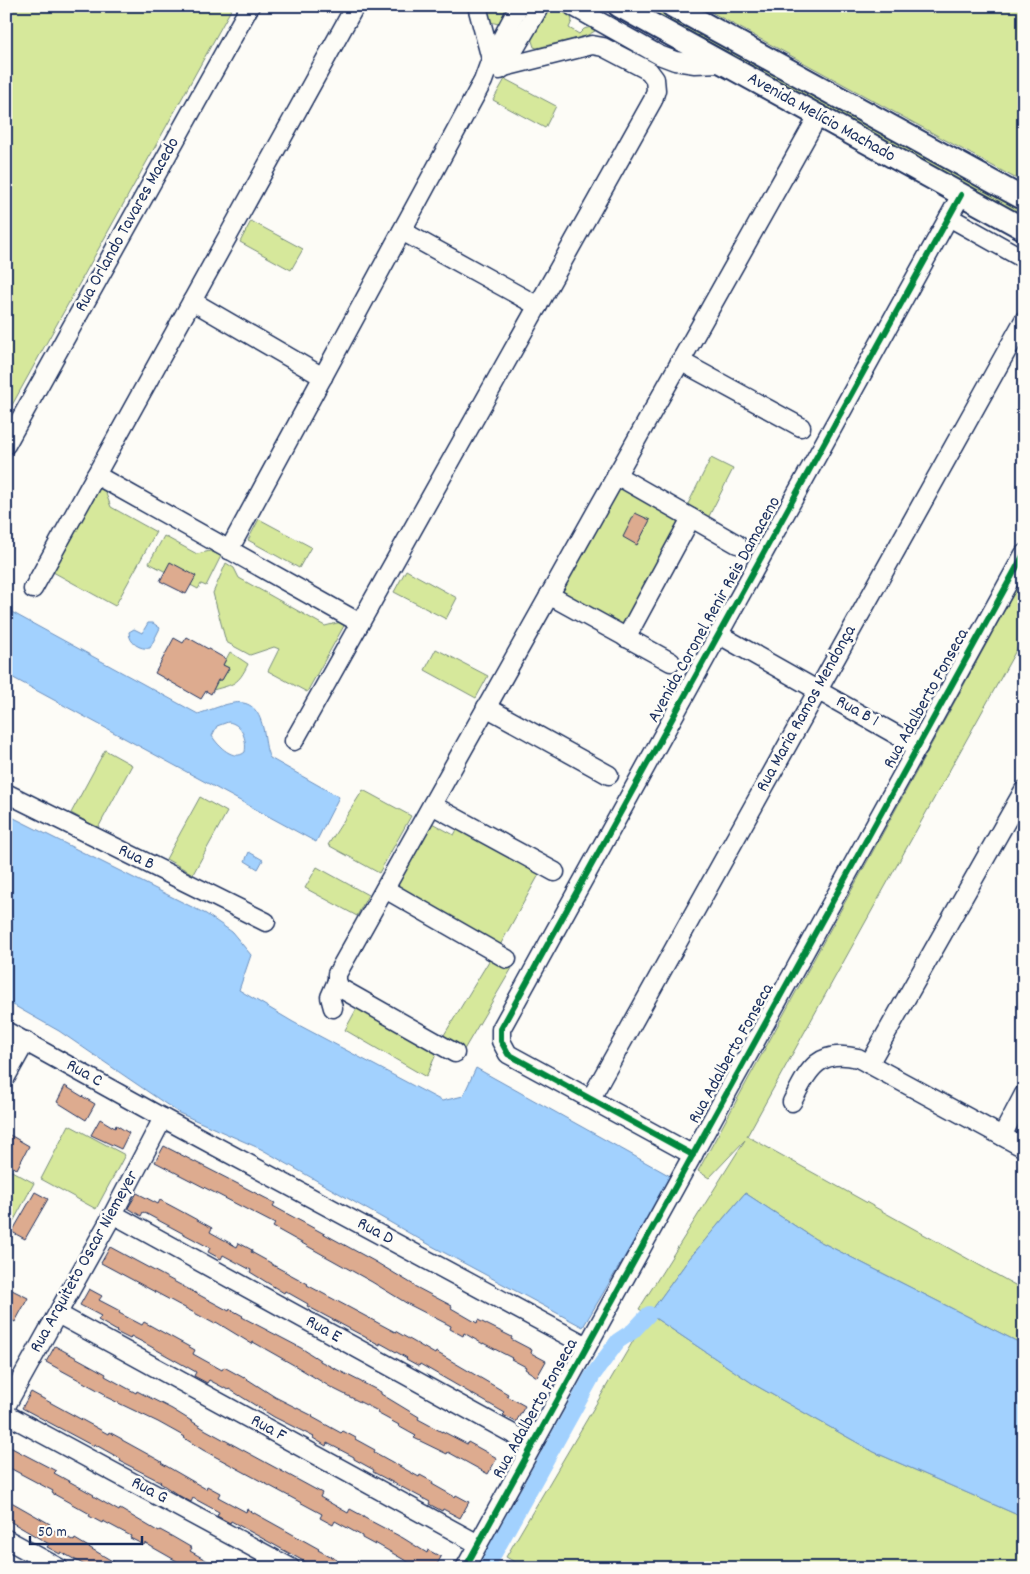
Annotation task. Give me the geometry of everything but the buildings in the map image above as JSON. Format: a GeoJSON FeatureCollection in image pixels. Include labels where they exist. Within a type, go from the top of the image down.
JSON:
{"type":"FeatureCollection","features":[{"type":"Feature","properties":{"kind":"main road","name":"Avenida Melício Machado"},"geometry":{"type":"LineString","coordinates":[[619,6],[1024,229]]}},
{"type":"Feature","properties":{"kind":"main road","name":"Avenida Melício Machado"},"geometry":{"type":"LineString","coordinates":[[672,6],[1024,199]]}},
{"type":"Feature","properties":{"kind":"street","name":"Rua Orlando Tavares Macedo"},"geometry":{"type":"LineString","coordinates":[[6,445],[250,6]]}},
{"type":"Feature","properties":{"kind":"street"},"geometry":{"type":"LineString","coordinates":[[33,589],[355,6]]}},
{"type":"Feature","properties":{"kind":"street"},"geometry":{"type":"LineString","coordinates":[[477,6],[482,24],[498,63]]}},
{"type":"Feature","properties":{"kind":"street"},"geometry":{"type":"LineString","coordinates":[[498,63],[505,34],[519,6]]}},
{"type":"Feature","properties":{"kind":"street"},"geometry":{"type":"LineString","coordinates":[[229,550],[483,81],[522,37],[540,6]]}},
{"type":"Feature","properties":{"kind":"street"},"geometry":{"type":"LineString","coordinates":[[572,6],[659,55],[676,62],[696,64],[720,63]]}},
{"type":"Feature","properties":{"kind":"street"},"geometry":{"type":"LineString","coordinates":[[482,24],[505,34]]}},
{"type":"Feature","properties":{"kind":"street"},"geometry":{"type":"LineString","coordinates":[[522,37],[538,57]]}},
{"type":"Feature","properties":{"kind":"street"},"geometry":{"type":"LineString","coordinates":[[294,741],[653,100],[656,90],[655,79],[649,72],[603,46],[586,46],[538,57],[498,63]]}},
{"type":"Feature","properties":{"kind":"street"},"geometry":{"type":"LineString","coordinates":[[455,1053],[340,988],[337,974],[818,116]]}},
{"type":"Feature","properties":{"kind":"street","name":"Avenida Coronel Renir Reis Damaceno"},"geometry":{"type":"LineString","coordinates":[[591,1098],[508,1054],[500,1041],[503,1023],[961,195]]}},
{"type":"Feature","properties":{"kind":"street"},"geometry":{"type":"LineString","coordinates":[[949,217],[1024,259]]}},
{"type":"Feature","properties":{"kind":"street"},"geometry":{"type":"LineString","coordinates":[[402,230],[538,306]]}},
{"type":"Feature","properties":{"kind":"street"},"geometry":{"type":"LineString","coordinates":[[192,301],[323,377]]}},
{"type":"Feature","properties":{"kind":"street","name":"Rua Maria Ramos Mendonça"},"geometry":{"type":"LineString","coordinates":[[591,1098],[1024,320]]}},
{"type":"Feature","properties":{"kind":"street"},"geometry":{"type":"LineString","coordinates":[[680,361],[801,428]]}},
{"type":"Feature","properties":{"kind":"street"},"geometry":{"type":"LineString","coordinates":[[96,475],[360,623]]}},
{"type":"Feature","properties":{"kind":"street"},"geometry":{"type":"LineString","coordinates":[[616,475],[737,544]]}},
{"type":"Feature","properties":{"kind":"street"},"geometry":{"type":"LineString","coordinates":[[626,638],[690,518]]}},
{"type":"Feature","properties":{"kind":"street","name":"Rua Adalberto Fonseca"},"geometry":{"type":"LineString","coordinates":[[465,1568],[1024,554]]}},
{"type":"Feature","properties":{"kind":"street"},"geometry":{"type":"LineString","coordinates":[[549,595],[671,662]]}},
{"type":"Feature","properties":{"kind":"street","name":"Rua B 1"},"geometry":{"type":"LineString","coordinates":[[718,634],[918,747]]}},
{"type":"Feature","properties":{"kind":"street"},"geometry":{"type":"LineString","coordinates":[[486,708],[609,775]]}},
{"type":"Feature","properties":{"kind":"street"},"geometry":{"type":"LineString","coordinates":[[869,1064],[1024,790]]}},
{"type":"Feature","properties":{"kind":"street","name":"Rua B"},"geometry":{"type":"LineString","coordinates":[[6,793],[266,922]]}},
{"type":"Feature","properties":{"kind":"street"},"geometry":{"type":"LineString","coordinates":[[432,805],[555,872]]}},
{"type":"Feature","properties":{"kind":"street"},"geometry":{"type":"LineString","coordinates":[[385,889],[507,959]]}},
{"type":"Feature","properties":{"kind":"street"},"geometry":{"type":"LineString","coordinates":[[333,1008],[330,997],[337,981]]}},
{"type":"Feature","properties":{"kind":"street","name":"Rua C"},"geometry":{"type":"LineString","coordinates":[[6,1031],[162,1118]]}},
{"type":"Feature","properties":{"kind":"street"},"geometry":{"type":"LineString","coordinates":[[6,1077],[26,1041]]}},
{"type":"Feature","properties":{"kind":"street"},"geometry":{"type":"LineString","coordinates":[[792,1102],[809,1069],[827,1058],[848,1055],[858,1058],[1024,1148]]}},
{"type":"Feature","properties":{"kind":"street"},"geometry":{"type":"LineString","coordinates":[[1002,1136],[1024,1094]]}},
{"type":"Feature","properties":{"kind":"street"},"geometry":{"type":"LineString","coordinates":[[591,1098],[693,1155]]}},
{"type":"Feature","properties":{"kind":"street","name":"Rua Arquiteto Oscar Niemeyer"},"geometry":{"type":"LineString","coordinates":[[6,1406],[113,1214],[162,1118]]}},
{"type":"Feature","properties":{"kind":"street","name":"Rua D"},"geometry":{"type":"LineString","coordinates":[[162,1118],[587,1346]]}},
{"type":"Feature","properties":{"kind":"street","name":"Rua E"},"geometry":{"type":"LineString","coordinates":[[113,1214],[533,1446]]}},
{"type":"Feature","properties":{"kind":"street","name":"Rua F"},"geometry":{"type":"LineString","coordinates":[[58,1314],[478,1544]]}},
{"type":"Feature","properties":{"kind":"street","name":"Rua G"},"geometry":{"type":"LineString","coordinates":[[6,1414],[291,1568]]}},
{"type":"Feature","properties":{"kind":"street"},"geometry":{"type":"LineString","coordinates":[[6,1539],[59,1568]]}},
{"type":"Feature","properties":{"kind":"green space"},"geometry":{"type":"Polygon","coordinates":[[[6,6],[233,6],[6,416],[6,6]]]}},
{"type":"Feature","properties":{"kind":"green space"},"geometry":{"type":"Polygon","coordinates":[[[485,6],[512,6],[503,21],[498,24],[491,22],[485,6]]]}},
{"type":"Feature","properties":{"kind":"green space"},"geometry":{"type":"Polygon","coordinates":[[[547,6],[558,6],[570,13],[572,21],[569,28],[579,34],[584,29],[591,27],[595,31],[586,36],[537,48],[534,47],[531,38],[547,6]]]}},
{"type":"Feature","properties":{"kind":"green space"},"geometry":{"type":"Polygon","coordinates":[[[640,6],[656,6],[1024,209],[1024,219],[640,6]]]}},
{"type":"Feature","properties":{"kind":"green space"},"geometry":{"type":"Polygon","coordinates":[[[700,6],[1024,6],[1024,183],[700,6]]]}},
{"type":"Feature","properties":{"kind":"green space"},"geometry":{"type":"Polygon","coordinates":[[[505,79],[556,106],[545,128],[493,100],[505,79]]]}},
{"type":"Feature","properties":{"kind":"green space"},"geometry":{"type":"Polygon","coordinates":[[[251,221],[303,249],[291,270],[240,242],[251,221]]]}},
{"type":"Feature","properties":{"kind":"green space"},"geometry":{"type":"Polygon","coordinates":[[[711,458],[733,469],[706,522],[685,510],[711,458]]]}},
{"type":"Feature","properties":{"kind":"green space"},"geometry":{"type":"Polygon","coordinates":[[[619,484],[683,520],[623,628],[559,593],[619,484]]]}},
{"type":"Feature","properties":{"kind":"green space"},"geometry":{"type":"Polygon","coordinates":[[[100,487],[105,491],[111,507],[156,532],[115,606],[53,572],[100,487]]]}},
{"type":"Feature","properties":{"kind":"green space"},"geometry":{"type":"Polygon","coordinates":[[[259,519],[311,547],[299,568],[248,540],[259,519]]]}},
{"type":"Feature","properties":{"kind":"green space"},"geometry":{"type":"Polygon","coordinates":[[[164,536],[197,554],[210,551],[221,556],[206,586],[201,584],[198,589],[149,563],[164,536]]]}},
{"type":"Feature","properties":{"kind":"green space"},"geometry":{"type":"Polygon","coordinates":[[[226,563],[234,568],[239,578],[325,626],[341,622],[345,624],[307,692],[268,671],[279,649],[274,647],[250,655],[226,642],[213,593],[226,563]]]}},
{"type":"Feature","properties":{"kind":"green space"},"geometry":{"type":"Polygon","coordinates":[[[406,570],[457,598],[446,619],[394,592],[406,570]]]}},
{"type":"Feature","properties":{"kind":"green space"},"geometry":{"type":"Polygon","coordinates":[[[1024,575],[1024,636],[747,1136],[1024,1290],[1024,1345],[815,1239],[745,1193],[689,1259],[650,1313],[644,1312],[639,1309],[745,1140],[709,1178],[698,1171],[1024,575]]]}},
{"type":"Feature","properties":{"kind":"green space"},"geometry":{"type":"Polygon","coordinates":[[[436,649],[488,676],[476,698],[425,670],[436,649]]]}},
{"type":"Feature","properties":{"kind":"green space"},"geometry":{"type":"Polygon","coordinates":[[[230,652],[248,664],[235,683],[213,690],[218,680],[222,680],[229,668],[223,665],[230,652]]]}},
{"type":"Feature","properties":{"kind":"green space"},"geometry":{"type":"Polygon","coordinates":[[[105,750],[132,765],[98,828],[71,813],[105,750]]]}},
{"type":"Feature","properties":{"kind":"green space"},"geometry":{"type":"Polygon","coordinates":[[[363,790],[411,816],[379,873],[328,845],[363,790]]]}},
{"type":"Feature","properties":{"kind":"green space"},"geometry":{"type":"Polygon","coordinates":[[[200,797],[227,812],[193,874],[166,859],[200,797]]]}},
{"type":"Feature","properties":{"kind":"green space"},"geometry":{"type":"Polygon","coordinates":[[[430,822],[454,835],[459,826],[541,871],[499,947],[394,888],[430,822]]]}},
{"type":"Feature","properties":{"kind":"green space"},"geometry":{"type":"Polygon","coordinates":[[[317,867],[368,895],[357,916],[305,888],[317,867]]]}},
{"type":"Feature","properties":{"kind":"green space"},"geometry":{"type":"Polygon","coordinates":[[[492,956],[512,968],[462,1053],[441,1040],[492,956]]]}},
{"type":"Feature","properties":{"kind":"green space"},"geometry":{"type":"Polygon","coordinates":[[[357,1008],[437,1052],[426,1077],[345,1030],[357,1008]]]}},
{"type":"Feature","properties":{"kind":"green space"},"geometry":{"type":"Polygon","coordinates":[[[69,1125],[125,1155],[96,1209],[41,1179],[69,1125]]]}},
{"type":"Feature","properties":{"kind":"green space"},"geometry":{"type":"Polygon","coordinates":[[[6,1168],[34,1183],[6,1235],[6,1168]]]}},
{"type":"Feature","properties":{"kind":"green space"},"geometry":{"type":"Polygon","coordinates":[[[649,1314],[755,1385],[874,1452],[1020,1516],[1024,1512],[1024,1568],[525,1568],[506,1557],[649,1314]]]}},
{"type":"Feature","properties":{"kind":"water"},"geometry":{"type":"Polygon","coordinates":[[[6,609],[198,714],[228,704],[246,704],[253,708],[259,716],[270,758],[339,797],[316,842],[6,674],[6,609]],[[228,722],[217,726],[212,736],[227,752],[241,755],[245,752],[244,737],[240,729],[233,723],[228,722]]]}},
{"type":"Feature","properties":{"kind":"water"},"geometry":{"type":"Polygon","coordinates":[[[148,623],[153,623],[160,628],[150,648],[142,648],[133,642],[129,632],[134,629],[142,633],[148,623]]]}},
{"type":"Feature","properties":{"kind":"water"},"geometry":{"type":"Polygon","coordinates":[[[6,814],[206,914],[232,932],[251,955],[239,990],[293,1022],[442,1101],[463,1096],[476,1068],[672,1177],[583,1327],[430,1245],[261,1149],[179,1113],[59,1031],[6,1001],[6,814]]]}},
{"type":"Feature","properties":{"kind":"water"},"geometry":{"type":"Polygon","coordinates":[[[249,852],[263,860],[258,869],[245,861],[249,852]]]}},
{"type":"Feature","properties":{"kind":"water"},"geometry":{"type":"Polygon","coordinates":[[[745,1193],[815,1239],[1024,1345],[1024,1512],[1020,1516],[874,1452],[755,1385],[649,1314],[689,1259],[745,1193]]]}},
{"type":"Feature","properties":{"kind":"waterway"},"geometry":{"type":"LineString","coordinates":[[486,1568],[593,1375],[618,1341],[633,1331],[649,1314]]}},
{"type":"Feature","properties":{"kind":"cycle path"},"geometry":{"type":"LineString","coordinates":[[693,1155],[508,1054],[501,1041],[501,1029],[961,195]]}},
{"type":"Feature","properties":{"kind":"cycle path"},"geometry":{"type":"LineString","coordinates":[[465,1568],[1024,554]]}}]}
